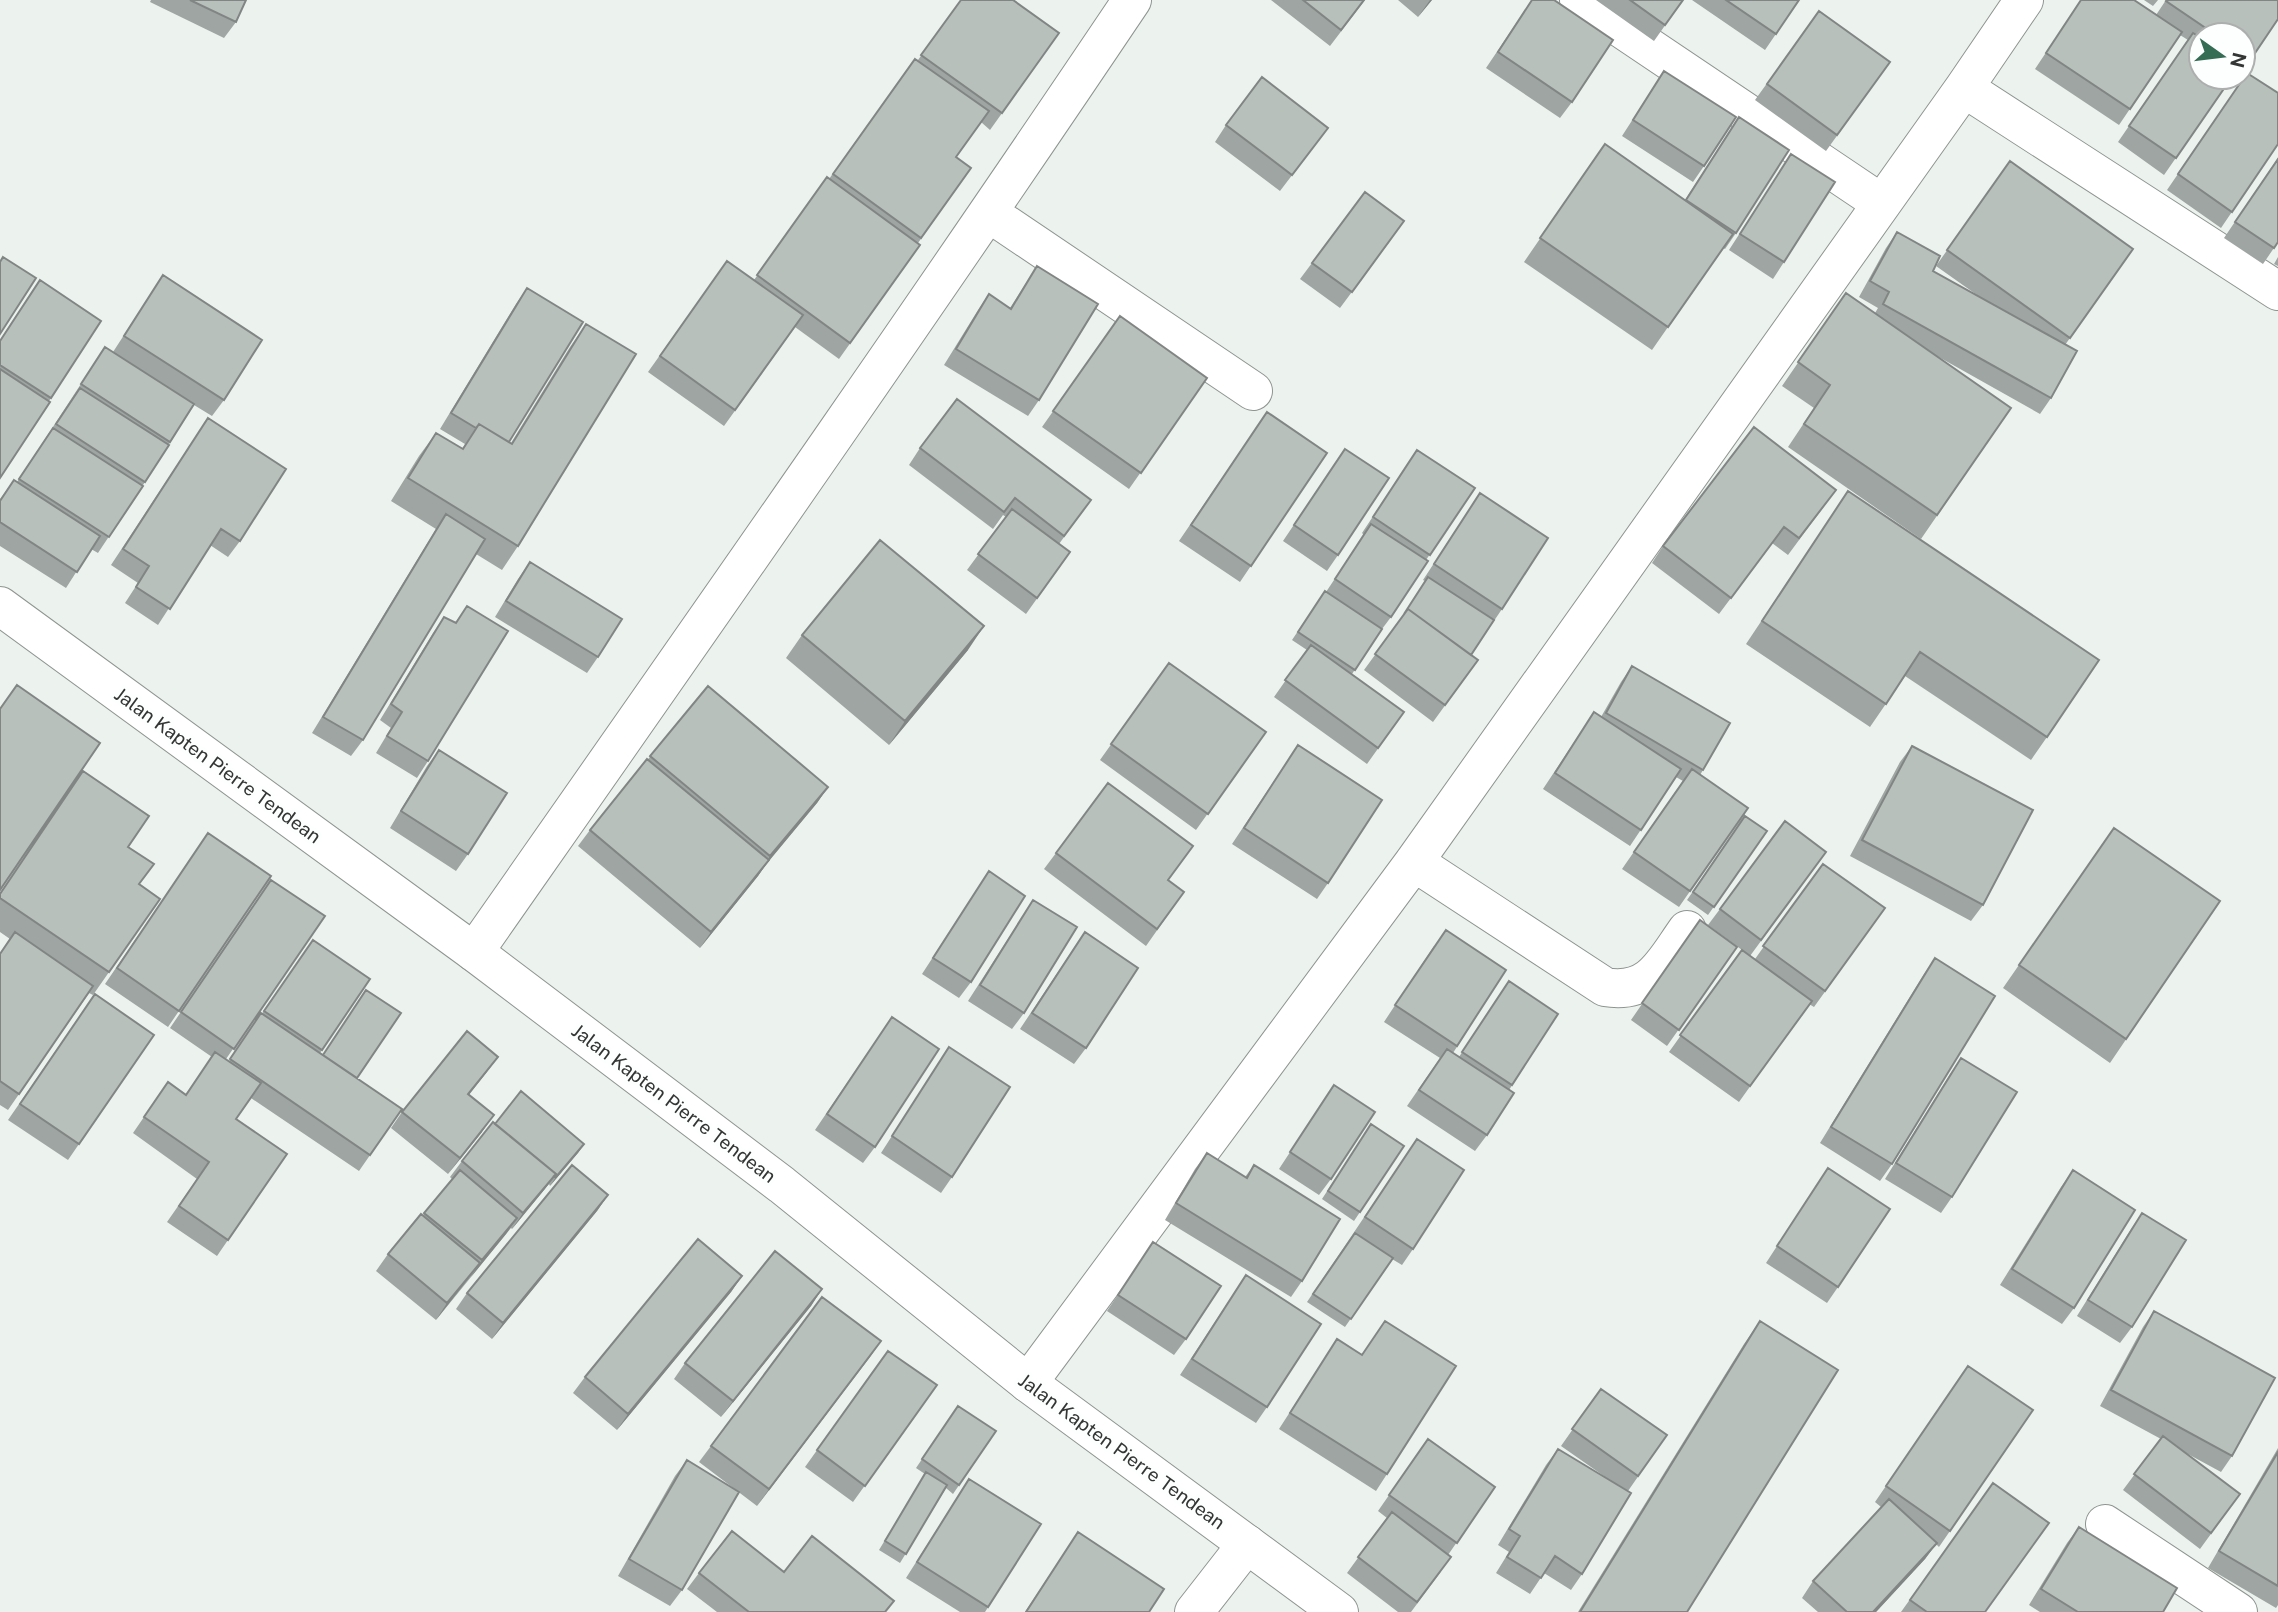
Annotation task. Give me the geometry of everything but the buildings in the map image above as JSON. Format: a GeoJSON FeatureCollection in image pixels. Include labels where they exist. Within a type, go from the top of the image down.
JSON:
{"type":"FeatureCollection","features":[{"type":"Feature","properties":{"kind":"street"},"geometry":{"type":"LineString","coordinates":[[474,952],[989,212],[1132,0]]}},
{"type":"Feature","properties":{"kind":"street"},"geometry":{"type":"LineString","coordinates":[[1579,0],[1881,203]]}},
{"type":"Feature","properties":{"kind":"street"},"geometry":{"type":"LineString","coordinates":[[1028,1383],[1414,862],[2024,0]]}},
{"type":"Feature","properties":{"kind":"street"},"geometry":{"type":"LineString","coordinates":[[1964,88],[2278,291]]}},
{"type":"Feature","properties":{"kind":"street"},"geometry":{"type":"LineString","coordinates":[[989,212],[1253,391]]}},
{"type":"Feature","properties":{"kind":"street","name":"Jalan Kapten Pierre Tendean"},"geometry":{"type":"LineString","coordinates":[[0,606],[474,952],[782,1185],[1028,1383],[1339,1612]]}},
{"type":"Feature","properties":{"kind":"street"},"geometry":{"type":"LineString","coordinates":[[1414,862],[1605,987],[1637,987],[1656,973],[1687,930]]}},
{"type":"Feature","properties":{"kind":"street"},"geometry":{"type":"LineString","coordinates":[[2105,1524],[2238,1612]]}},
{"type":"Feature","properties":{"kind":"street"},"geometry":{"type":"LineString","coordinates":[[1194,1612],[1247,1544]]}}]}
